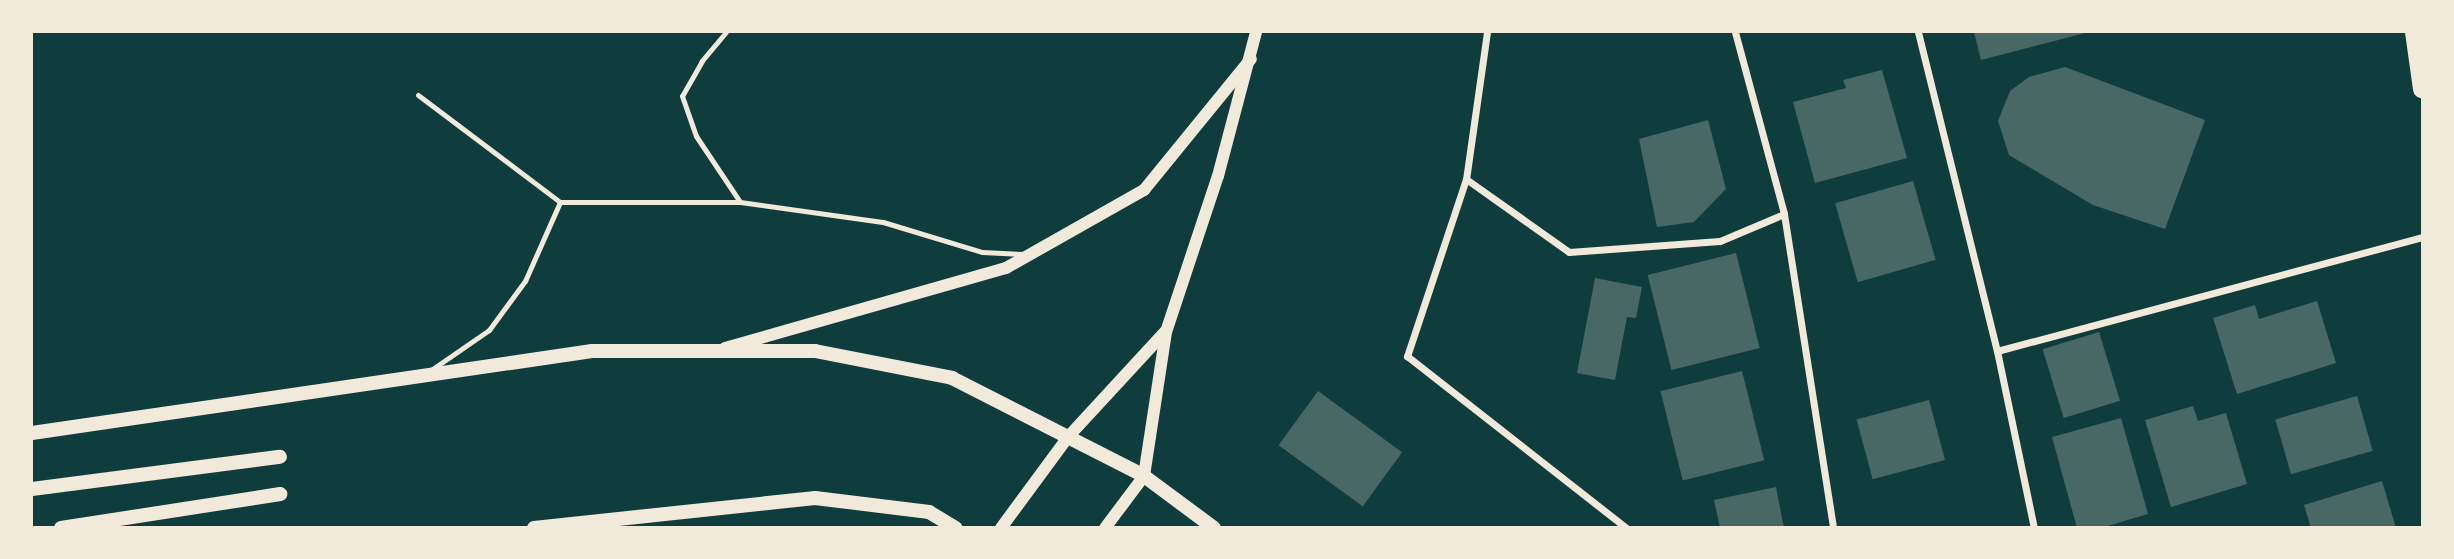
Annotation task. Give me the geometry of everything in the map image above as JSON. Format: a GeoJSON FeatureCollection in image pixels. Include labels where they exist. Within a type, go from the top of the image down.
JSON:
{"type":"FeatureCollection","features":[{"type":"Feature","properties":{"kind":"main road"},"geometry":{"type":"LineString","coordinates":[[2414,32],[2423,89]]}},
{"type":"Feature","properties":{"kind":"main road"},"geometry":{"type":"LineString","coordinates":[[32,433],[592,352],[815,351],[952,378],[1144,476],[1214,527]]}},
{"type":"Feature","properties":{"kind":"main road"},"geometry":{"type":"LineString","coordinates":[[32,489],[280,457]]}},
{"type":"Feature","properties":{"kind":"main road"},"geometry":{"type":"LineString","coordinates":[[61,527],[280,494]]}},
{"type":"Feature","properties":{"kind":"main road"},"geometry":{"type":"LineString","coordinates":[[534,527],[815,498],[929,512],[956,527]]}},
{"type":"Feature","properties":{"kind":"street"},"geometry":{"type":"LineString","coordinates":[[1105,527],[1144,476],[1166,332],[1218,176],[1251,60],[1256,32]]}},
{"type":"Feature","properties":{"kind":"street"},"geometry":{"type":"LineString","coordinates":[[1487,32],[1466,179],[1407,356],[1626,527]]}},
{"type":"Feature","properties":{"kind":"street"},"geometry":{"type":"LineString","coordinates":[[1735,32],[1784,214],[1833,527]]}},
{"type":"Feature","properties":{"kind":"street"},"geometry":{"type":"LineString","coordinates":[[1918,32],[1997,351],[2034,527]]}},
{"type":"Feature","properties":{"kind":"street"},"geometry":{"type":"LineString","coordinates":[[715,351],[1006,268],[1143,190],[1251,60]]}},
{"type":"Feature","properties":{"kind":"street"},"geometry":{"type":"LineString","coordinates":[[1466,179],[1569,252],[1720,241],[1784,214]]}},
{"type":"Feature","properties":{"kind":"street"},"geometry":{"type":"LineString","coordinates":[[1997,351],[2423,237]]}},
{"type":"Feature","properties":{"kind":"street"},"geometry":{"type":"LineString","coordinates":[[1001,527],[1068,437],[1166,332]]}},
{"type":"Feature","properties":{"kind":"street"},"geometry":{"type":"LineString","coordinates":[[575,521],[611,527]]}},
{"type":"Feature","properties":{"kind":"lane"},"geometry":{"type":"LineString","coordinates":[[726,32],[702,61],[682,96],[696,136],[740,202]]}},
{"type":"Feature","properties":{"kind":"lane"},"geometry":{"type":"LineString","coordinates":[[418,94],[560,202],[740,202],[883,222],[982,252],[1029,255]]}},
{"type":"Feature","properties":{"kind":"lane"},"geometry":{"type":"LineString","coordinates":[[423,376],[489,330],[525,281],[560,202]]}},
{"type":"Feature","properties":{"kind":"building"},"geometry":{"type":"Polygon","coordinates":[[[1974,32],[2089,32],[1981,60],[1974,32]]]}},
{"type":"Feature","properties":{"kind":"building"},"geometry":{"type":"Polygon","coordinates":[[[2065,67],[2205,120],[2165,229],[2093,205],[2009,155],[1998,121],[2010,91],[2029,77],[2065,67]]]}},
{"type":"Feature","properties":{"kind":"building"},"geometry":{"type":"Polygon","coordinates":[[[1882,70],[1907,158],[1815,183],[1793,102],[1846,88],[1843,80],[1882,70]]]}},
{"type":"Feature","properties":{"kind":"building"},"geometry":{"type":"Polygon","coordinates":[[[1708,120],[1726,189],[1694,222],[1657,227],[1639,139],[1708,120]]]}},
{"type":"Feature","properties":{"kind":"building"},"geometry":{"type":"Polygon","coordinates":[[[1913,181],[1936,260],[1858,282],[1835,203],[1913,181]]]}},
{"type":"Feature","properties":{"kind":"building"},"geometry":{"type":"Polygon","coordinates":[[[1736,253],[1760,348],[1671,370],[1648,275],[1736,253]]]}},
{"type":"Feature","properties":{"kind":"building"},"geometry":{"type":"Polygon","coordinates":[[[1595,278],[1642,287],[1636,318],[1627,317],[1615,380],[1577,373],[1595,278]]]}},
{"type":"Feature","properties":{"kind":"building"},"geometry":{"type":"Polygon","coordinates":[[[2317,301],[2336,363],[2237,394],[2213,318],[2255,305],[2259,319],[2317,301]]]}},
{"type":"Feature","properties":{"kind":"building"},"geometry":{"type":"Polygon","coordinates":[[[2099,332],[2120,401],[2064,418],[2043,349],[2099,332]]]}},
{"type":"Feature","properties":{"kind":"building"},"geometry":{"type":"Polygon","coordinates":[[[1742,371],[1764,460],[1683,481],[1660,391],[1742,371]]]}},
{"type":"Feature","properties":{"kind":"building"},"geometry":{"type":"Polygon","coordinates":[[[1318,391],[1402,452],[1363,506],[1279,445],[1318,391]]]}},
{"type":"Feature","properties":{"kind":"building"},"geometry":{"type":"Polygon","coordinates":[[[2357,396],[2373,451],[2291,474],[2275,419],[2357,396]]]}},
{"type":"Feature","properties":{"kind":"building"},"geometry":{"type":"Polygon","coordinates":[[[1929,400],[1945,460],[1873,479],[1857,419],[1929,400]]]}},
{"type":"Feature","properties":{"kind":"building"},"geometry":{"type":"Polygon","coordinates":[[[2193,406],[2198,421],[2226,413],[2247,484],[2171,507],[2145,420],[2193,406]]]}},
{"type":"Feature","properties":{"kind":"building"},"geometry":{"type":"Polygon","coordinates":[[[2121,418],[2148,514],[2101,528],[2077,528],[2052,437],[2121,418]]]}},
{"type":"Feature","properties":{"kind":"building"},"geometry":{"type":"Polygon","coordinates":[[[2382,481],[2396,528],[2311,528],[2304,505],[2382,481]]]}},
{"type":"Feature","properties":{"kind":"building"},"geometry":{"type":"Polygon","coordinates":[[[1776,487],[1784,528],[1720,528],[1714,500],[1776,487]]]}}]}
